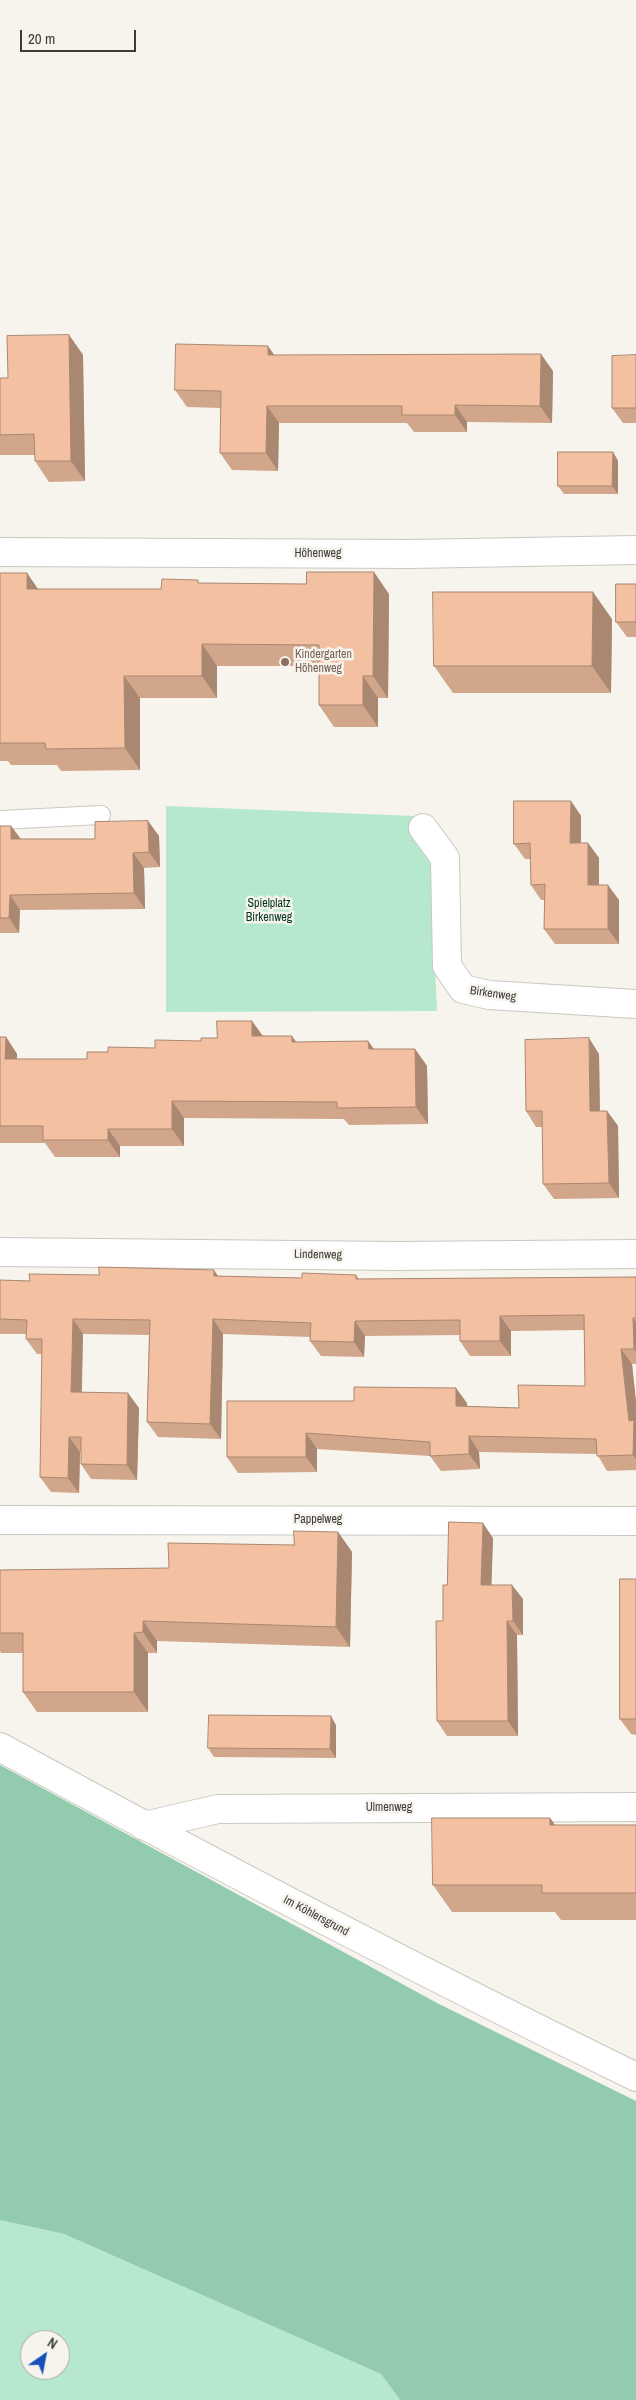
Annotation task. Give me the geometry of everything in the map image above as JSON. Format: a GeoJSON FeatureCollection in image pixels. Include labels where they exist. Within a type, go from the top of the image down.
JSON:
{"type":"FeatureCollection","features":[{"type":"Feature","properties":{"kind":"street","name":"Höhenweg"},"geometry":{"type":"LineString","coordinates":[[0,552],[410,554],[636,550]]}},
{"type":"Feature","properties":{"kind":"street","name":"Birkenweg"},"geometry":{"type":"LineString","coordinates":[[423,828],[445,858],[447,966],[464,989],[490,996],[636,1004]]}},
{"type":"Feature","properties":{"kind":"street","name":"Lindenweg"},"geometry":{"type":"LineString","coordinates":[[0,1252],[396,1256],[636,1254]]}},
{"type":"Feature","properties":{"kind":"street","name":"Pappelweg"},"geometry":{"type":"LineString","coordinates":[[0,1520],[636,1521]]}},
{"type":"Feature","properties":{"kind":"street","name":"Im Köhlersgrund"},"geometry":{"type":"LineString","coordinates":[[0,1747],[144,1826],[444,1984],[636,2077]]}},
{"type":"Feature","properties":{"kind":"street","name":"Ulmenweg"},"geometry":{"type":"LineString","coordinates":[[144,1826],[218,1808],[636,1807]]}},
{"type":"Feature","properties":{"kind":"lane"},"geometry":{"type":"LineString","coordinates":[[0,820],[101,815]]}},
{"type":"Feature","properties":{"kind":"green space","name":"Spielplatz Birkenweg"},"geometry":{"type":"Polygon","coordinates":[[[166,806],[414,816],[431,867],[437,1011],[166,1012],[166,806]]]}},
{"type":"Feature","properties":{"kind":"green space"},"geometry":{"type":"Polygon","coordinates":[[[0,1765],[439,2004],[636,2101],[636,2400],[400,2400],[381,2374],[64,2234],[0,2220],[0,1765]]]}},
{"type":"Feature","properties":{"kind":"green space"},"geometry":{"type":"Polygon","coordinates":[[[0,2220],[64,2234],[381,2374],[400,2400],[0,2400],[0,2220]]]}},
{"type":"Feature","properties":{"kind":"building"},"geometry":{"type":"Polygon","coordinates":[[[69,335],[71,461],[35,461],[34,434],[0,435],[0,378],[8,378],[7,336],[69,335]]]}},
{"type":"Feature","properties":{"kind":"building"},"geometry":{"type":"Polygon","coordinates":[[[176,344],[268,346],[268,355],[541,354],[540,406],[455,405],[455,415],[402,415],[402,406],[267,406],[266,453],[220,453],[221,391],[175,390],[176,344]]]}},
{"type":"Feature","properties":{"kind":"building"},"geometry":{"type":"Polygon","coordinates":[[[636,355],[636,408],[612,408],[612,356],[636,355]]]}},
{"type":"Feature","properties":{"kind":"building"},"geometry":{"type":"Polygon","coordinates":[[[558,452],[613,452],[612,486],[558,486],[558,452]]]}},
{"type":"Feature","properties":{"kind":"building"},"geometry":{"type":"Polygon","coordinates":[[[307,572],[374,572],[373,676],[363,676],[363,705],[319,705],[319,645],[202,644],[202,676],[124,676],[125,748],[46,749],[45,743],[0,743],[0,573],[27,573],[27,589],[161,589],[162,579],[198,580],[198,583],[306,584],[307,572]]]}},
{"type":"Feature","properties":{"kind":"building"},"geometry":{"type":"Polygon","coordinates":[[[616,584],[636,584],[636,622],[616,622],[616,584]]]}},
{"type":"Feature","properties":{"kind":"building"},"geometry":{"type":"Polygon","coordinates":[[[433,592],[593,592],[592,666],[434,666],[433,592]]]}},
{"type":"Feature","properties":{"kind":"building"},"geometry":{"type":"Polygon","coordinates":[[[514,801],[571,801],[570,843],[588,843],[588,885],[608,885],[608,929],[544,929],[545,884],[531,885],[530,843],[514,844],[514,801]]]}},
{"type":"Feature","properties":{"kind":"building"},"geometry":{"type":"Polygon","coordinates":[[[148,821],[149,852],[133,853],[134,893],[10,895],[9,918],[0,918],[0,826],[11,826],[11,839],[95,839],[95,822],[148,821]]]}},
{"type":"Feature","properties":{"kind":"building"},"geometry":{"type":"Polygon","coordinates":[[[217,1021],[252,1021],[252,1036],[292,1036],[292,1042],[368,1041],[369,1049],[415,1049],[416,1107],[337,1108],[337,1102],[172,1101],[172,1129],[108,1129],[108,1140],[43,1140],[43,1126],[0,1126],[0,1037],[6,1037],[5,1059],[87,1059],[87,1052],[108,1052],[108,1047],[155,1048],[155,1040],[201,1041],[201,1038],[217,1038],[217,1021]]]}},
{"type":"Feature","properties":{"kind":"building"},"geometry":{"type":"Polygon","coordinates":[[[589,1038],[590,1111],[607,1111],[609,1183],[543,1184],[542,1111],[526,1111],[525,1040],[589,1038]]]}},
{"type":"Feature","properties":{"kind":"building"},"geometry":{"type":"Polygon","coordinates":[[[99,1267],[214,1270],[214,1276],[302,1278],[302,1273],[356,1275],[356,1279],[636,1277],[636,1318],[633,1318],[634,1349],[621,1349],[629,1421],[634,1420],[633,1455],[597,1456],[596,1439],[469,1436],[469,1454],[430,1456],[430,1442],[306,1433],[306,1457],[227,1457],[227,1401],[354,1401],[354,1387],[456,1388],[456,1406],[519,1408],[518,1385],[585,1386],[584,1315],[500,1316],[500,1341],[460,1341],[460,1320],[355,1321],[354,1342],[310,1341],[311,1323],[213,1319],[210,1424],[147,1422],[150,1320],[73,1319],[71,1392],[128,1393],[127,1465],[81,1464],[81,1437],[69,1437],[68,1478],[40,1477],[42,1339],[26,1339],[27,1320],[0,1319],[0,1280],[30,1281],[29,1274],[99,1275],[99,1267]]]}},
{"type":"Feature","properties":{"kind":"building"},"geometry":{"type":"Polygon","coordinates":[[[449,1522],[483,1523],[481,1585],[512,1585],[513,1621],[507,1621],[508,1721],[437,1721],[436,1621],[443,1621],[443,1585],[447,1585],[449,1522]]]}},
{"type":"Feature","properties":{"kind":"building"},"geometry":{"type":"Polygon","coordinates":[[[294,1531],[338,1532],[336,1627],[143,1621],[143,1632],[134,1633],[134,1692],[23,1692],[23,1633],[0,1633],[0,1570],[169,1568],[168,1543],[294,1545],[294,1531]]]}},
{"type":"Feature","properties":{"kind":"building"},"geometry":{"type":"Polygon","coordinates":[[[620,1579],[636,1579],[636,1719],[620,1719],[620,1579]]]}},
{"type":"Feature","properties":{"kind":"building"},"geometry":{"type":"Polygon","coordinates":[[[209,1715],[331,1716],[330,1749],[208,1748],[209,1715]]]}},
{"type":"Feature","properties":{"kind":"building"},"geometry":{"type":"Polygon","coordinates":[[[432,1818],[550,1818],[550,1825],[636,1825],[636,1893],[542,1893],[542,1885],[433,1885],[432,1818]]]}},
{"type":"Feature","properties":{"kind":"place","name":"Kindergarten Höhenweg"},"geometry":{"type":"Point","coordinates":[285,662]}}]}
